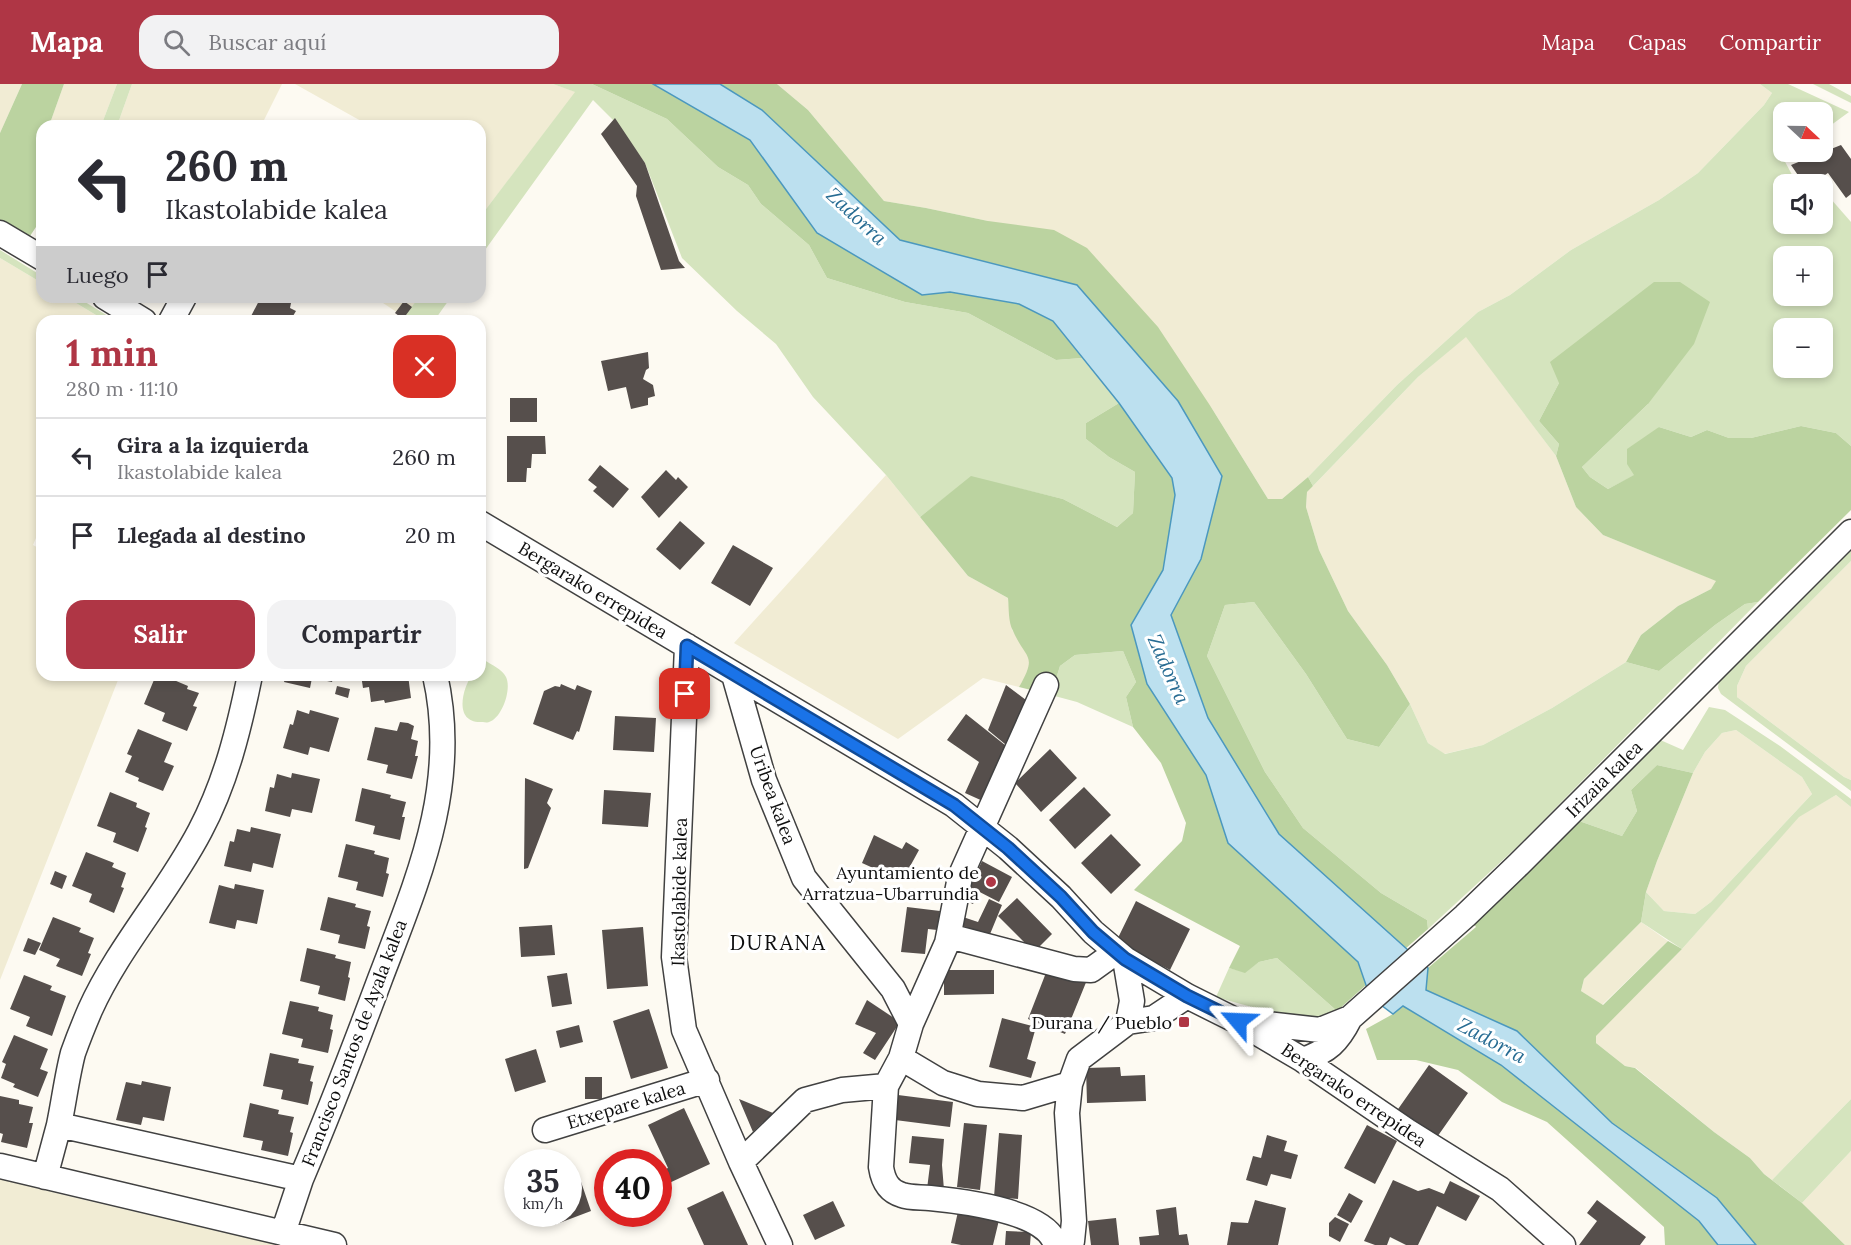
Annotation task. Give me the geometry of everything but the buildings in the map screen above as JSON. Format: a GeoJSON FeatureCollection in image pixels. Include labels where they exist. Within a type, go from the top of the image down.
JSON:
{"type":"FeatureCollection","features":[{"type":"Feature","properties":{"kind":"street"},"geometry":{"type":"LineString","coordinates":[[0,233],[36,254]]}},
{"type":"Feature","properties":{"kind":"street"},"geometry":{"type":"LineString","coordinates":[[115,303],[134,315]]}},
{"type":"Feature","properties":{"kind":"street","name":"Bergarako errepidea"},"geometry":{"type":"LineString","coordinates":[[486,527],[954,805],[982,826],[1061,897],[1093,932],[1120,956],[1303,1060],[1407,1131],[1500,1190],[1554,1242]]}},
{"type":"Feature","properties":{"kind":"street","name":"Irizaia kalea"},"geometry":{"type":"LineString","coordinates":[[1303,1060],[1326,1037],[1340,1038],[1350,1018],[1465,916],[1851,532]]}},
{"type":"Feature","properties":{"kind":"street","name":"Ikastolabide kalea"},"geometry":{"type":"LineString","coordinates":[[687,646],[675,957],[684,1030],[780,1245]]}},
{"type":"Feature","properties":{"kind":"street","name":"Uribea kalea"},"geometry":{"type":"LineString","coordinates":[[734,675],[764,780],[804,878],[892,989],[911,1024]]}},
{"type":"Feature","properties":{"kind":"street"},"geometry":{"type":"LineString","coordinates":[[45,1177],[74,1053],[91,1010],[108,975],[138,927],[172,880],[201,830],[223,779],[239,730],[249,681]]}},
{"type":"Feature","properties":{"kind":"street","name":"Francisco Santos de Ayala kalea"},"geometry":{"type":"LineString","coordinates":[[59,1125],[301,1179],[339,1091],[417,882],[435,820],[442,774],[444,730],[436,681]]}},
{"type":"Feature","properties":{"kind":"street"},"geometry":{"type":"LineString","coordinates":[[1046,685],[960,877],[949,936],[911,1024],[901,1058],[886,1086],[881,1167],[883,1180],[890,1188],[902,1195],[985,1205],[1041,1225],[1062,1243],[1074,1221],[1067,1113],[1070,1084],[1079,1059],[1128,1022],[1154,1018],[1187,996]]}},
{"type":"Feature","properties":{"kind":"street"},"geometry":{"type":"LineString","coordinates":[[949,936],[1074,969],[1090,970],[1120,956],[1132,1001],[1128,1022]]}},
{"type":"Feature","properties":{"kind":"street"},"geometry":{"type":"LineString","coordinates":[[1238,1021],[1326,1037],[1332,1069],[1347,1089]]}},
{"type":"Feature","properties":{"kind":"street"},"geometry":{"type":"LineString","coordinates":[[901,1058],[943,1083],[978,1094],[1023,1098],[1070,1084]]}},
{"type":"Feature","properties":{"kind":"street","name":"Etxepare kalea"},"geometry":{"type":"LineString","coordinates":[[545,1130],[707,1080]]}},
{"type":"Feature","properties":{"kind":"street"},"geometry":{"type":"LineString","coordinates":[[741,1162],[806,1100],[842,1090],[886,1086]]}},
{"type":"Feature","properties":{"kind":"street"},"geometry":{"type":"LineString","coordinates":[[0,1166],[334,1245]]}},
{"type":"Feature","properties":{"kind":"street"},"geometry":{"type":"LineString","coordinates":[[283,1233],[301,1179]]}},
{"type":"Feature","properties":{"kind":"shaded area"},"geometry":{"type":"Polygon","coordinates":[[[0,84],[22,84],[0,133],[0,84]]]}},
{"type":"Feature","properties":{"kind":"shaded area"},"geometry":{"type":"Polygon","coordinates":[[[64,84],[117,84],[103,120],[51,120],[64,84]]]}},
{"type":"Feature","properties":{"kind":"shaded area"},"geometry":{"type":"Polygon","coordinates":[[[132,84],[282,84],[264,120],[119,120],[132,84]]]}},
{"type":"Feature","properties":{"kind":"shaded area"},"geometry":{"type":"Polygon","coordinates":[[[295,84],[553,84],[576,92],[486,209],[486,120],[359,120],[295,84]]]}},
{"type":"Feature","properties":{"kind":"shaded area"},"geometry":{"type":"Polygon","coordinates":[[[777,84],[1760,84],[1772,93],[1764,105],[1698,173],[1659,200],[1571,250],[1510,295],[1478,312],[1397,385],[1308,477],[1282,499],[1268,499],[1211,407],[988,221],[884,201],[808,110],[777,84]]]}},
{"type":"Feature","properties":{"kind":"shaded area"},"geometry":{"type":"Polygon","coordinates":[[[0,258],[36,279],[36,303],[76,303],[96,315],[36,315],[36,538],[33,545],[36,547],[36,681],[118,681],[0,980],[0,258]]]}},
{"type":"Feature","properties":{"kind":"shaded area"},"geometry":{"type":"Polygon","coordinates":[[[383,303],[414,303],[406,315],[401,315],[383,303]]]}},
{"type":"Feature","properties":{"kind":"shaded area"},"geometry":{"type":"Polygon","coordinates":[[[1466,336],[1556,456],[1576,507],[1603,535],[1717,581],[1711,589],[1678,606],[1641,635],[1626,662],[1552,708],[1483,745],[1444,754],[1428,743],[1410,704],[1387,665],[1348,611],[1319,550],[1306,507],[1307,492],[1418,377],[1466,336]]]}},
{"type":"Feature","properties":{"kind":"shaded area"},"geometry":{"type":"Polygon","coordinates":[[[886,475],[968,576],[1008,598],[1012,630],[1029,655],[1030,669],[1019,687],[983,678],[898,739],[734,643],[886,475]]]}},
{"type":"Feature","properties":{"kind":"shaded area"},"geometry":{"type":"Polygon","coordinates":[[[1851,561],[1851,780],[1737,697],[1737,686],[1746,666],[1851,561]]]}},
{"type":"Feature","properties":{"kind":"shaded area"},"geometry":{"type":"Polygon","coordinates":[[[1736,730],[1802,777],[1812,794],[1711,902],[1695,914],[1664,911],[1646,892],[1657,861],[1693,773],[1705,752],[1722,733],[1736,730]]]}},
{"type":"Feature","properties":{"kind":"shaded area"},"geometry":{"type":"Polygon","coordinates":[[[1836,795],[1851,807],[1851,1099],[1772,1180],[1750,1158],[1714,1132],[1636,1068],[1625,1066],[1596,1043],[1595,1036],[1682,949],[1799,816],[1836,795]]]}},
{"type":"Feature","properties":{"kind":"shaded area"},"geometry":{"type":"Polygon","coordinates":[[[1641,922],[1668,941],[1602,1005],[1581,991],[1584,979],[1641,922]]]}},
{"type":"Feature","properties":{"kind":"shaded area"},"geometry":{"type":"Polygon","coordinates":[[[1851,1151],[1851,1245],[1845,1245],[1802,1203],[1851,1151]]]}},
{"type":"Feature","properties":{"kind":"shaded area"},"geometry":{"type":"Polygon","coordinates":[[[0,1179],[68,1196],[276,1245],[0,1245],[0,1179]]]}},
{"type":"Feature","properties":{"kind":"green space"},"geometry":{"type":"Polygon","coordinates":[[[22,84],[64,84],[51,120],[36,120],[36,227],[28,239],[0,223],[0,133],[22,84]]]}},
{"type":"Feature","properties":{"kind":"green space"},"geometry":{"type":"Polygon","coordinates":[[[117,84],[132,84],[119,120],[103,120],[117,84]]]}},
{"type":"Feature","properties":{"kind":"green space"},"geometry":{"type":"Polygon","coordinates":[[[553,84],[592,84],[667,119],[718,167],[748,185],[761,204],[809,245],[827,278],[905,302],[968,313],[1056,360],[1082,358],[1119,403],[1086,423],[1086,439],[1109,457],[1135,472],[1133,513],[1117,527],[1063,499],[971,477],[920,517],[886,475],[813,397],[776,344],[737,311],[682,258],[645,163],[617,124],[593,100],[486,249],[486,209],[575,92],[553,84]]]}},
{"type":"Feature","properties":{"kind":"green space"},"geometry":{"type":"Polygon","coordinates":[[[592,84],[653,84],[750,140],[817,233],[922,295],[950,292],[1019,304],[1053,321],[1082,358],[1056,360],[968,313],[905,302],[827,278],[809,245],[761,204],[748,185],[718,167],[667,119],[592,84]]]}},
{"type":"Feature","properties":{"kind":"green space"},"geometry":{"type":"Polygon","coordinates":[[[720,84],[777,84],[808,110],[884,201],[988,221],[1054,230],[1087,248],[1158,327],[1268,499],[1282,499],[1308,477],[1313,486],[1307,492],[1306,507],[1319,550],[1348,611],[1387,665],[1410,704],[1379,747],[1347,739],[1306,674],[1254,602],[1225,605],[1207,656],[1265,772],[1303,828],[1381,893],[1427,920],[1428,929],[1405,949],[1279,834],[1208,718],[1171,615],[1201,559],[1222,476],[1178,401],[1077,285],[900,240],[762,110],[720,84]]]}},
{"type":"Feature","properties":{"kind":"green space"},"geometry":{"type":"Polygon","coordinates":[[[1760,84],[1788,84],[1827,102],[1773,102],[1773,162],[1785,162],[1792,174],[1773,174],[1773,234],[1833,234],[1833,201],[1851,222],[1851,446],[1836,433],[1801,426],[1751,438],[1729,438],[1707,430],[1691,437],[1659,427],[1635,475],[1608,489],[1590,477],[1582,467],[1648,404],[1559,383],[1539,421],[1559,444],[1556,456],[1466,337],[1418,377],[1313,486],[1308,477],[1397,385],[1478,312],[1510,295],[1571,250],[1659,200],[1698,173],[1764,105],[1772,93],[1760,84]]]}},
{"type":"Feature","properties":{"kind":"green space"},"geometry":{"type":"Polygon","coordinates":[[[1813,84],[1829,84],[1851,96],[1851,103],[1813,84]]]}},
{"type":"Feature","properties":{"kind":"green space"},"geometry":{"type":"Polygon","coordinates":[[[1833,105],[1849,112],[1833,124],[1833,105]]]}},
{"type":"Feature","properties":{"kind":"green space"},"geometry":{"type":"Polygon","coordinates":[[[0,250],[36,272],[36,279],[0,258],[0,250]]]}},
{"type":"Feature","properties":{"kind":"green space"},"geometry":{"type":"Polygon","coordinates":[[[1654,282],[1680,282],[1710,302],[1694,344],[1648,404],[1582,467],[1590,477],[1608,489],[1634,475],[1627,464],[1627,449],[1659,427],[1691,437],[1707,430],[1729,438],[1751,438],[1801,426],[1836,433],[1851,446],[1851,510],[1758,602],[1745,604],[1715,625],[1659,671],[1626,662],[1641,635],[1678,606],[1711,589],[1716,581],[1603,535],[1576,507],[1556,456],[1559,444],[1539,421],[1559,383],[1550,362],[1654,282]]]}},
{"type":"Feature","properties":{"kind":"green space"},"geometry":{"type":"Polygon","coordinates":[[[76,303],[87,303],[106,315],[96,315],[76,303]]]}},
{"type":"Feature","properties":{"kind":"green space"},"geometry":{"type":"Polygon","coordinates":[[[414,303],[447,303],[438,315],[406,315],[414,303]]]}},
{"type":"Feature","properties":{"kind":"green space"},"geometry":{"type":"Polygon","coordinates":[[[1119,403],[1172,478],[1175,495],[1163,570],[1131,625],[1147,684],[1206,775],[1228,843],[1359,962],[1366,985],[1337,1011],[1277,958],[1259,962],[1245,973],[1229,968],[1240,946],[1134,890],[1182,841],[1186,823],[1161,763],[1133,727],[1126,697],[1136,682],[1123,651],[1075,655],[1060,666],[1051,695],[1019,687],[1029,662],[1011,627],[1008,598],[968,576],[920,517],[971,476],[1063,499],[1117,527],[1133,513],[1135,472],[1109,457],[1086,439],[1086,423],[1119,403]]]}},
{"type":"Feature","properties":{"kind":"green space"},"geometry":{"type":"Polygon","coordinates":[[[1851,543],[1851,561],[1746,666],[1737,686],[1737,697],[1851,780],[1851,791],[1721,694],[1718,688],[1719,680],[1851,543]]]}},
{"type":"Feature","properties":{"kind":"green space"},"geometry":{"type":"Polygon","coordinates":[[[1254,602],[1306,674],[1347,739],[1379,747],[1410,704],[1428,743],[1445,754],[1483,745],[1552,708],[1626,662],[1659,671],[1715,625],[1745,604],[1758,602],[1518,846],[1428,929],[1427,920],[1381,893],[1303,828],[1265,772],[1207,656],[1225,605],[1254,602]]]}},
{"type":"Feature","properties":{"kind":"green space"},"geometry":{"type":"Polygon","coordinates":[[[1123,651],[1136,682],[1126,697],[1133,727],[1077,702],[1051,695],[1060,666],[1075,655],[1123,651]]]}},
{"type":"Feature","properties":{"kind":"green space"},"geometry":{"type":"Polygon","coordinates":[[[486,661],[497,667],[508,682],[507,695],[502,709],[494,719],[487,722],[472,721],[466,717],[462,704],[468,681],[486,681],[486,661]]]}},
{"type":"Feature","properties":{"kind":"green space"},"geometry":{"type":"Polygon","coordinates":[[[1709,707],[1725,710],[1780,746],[1851,799],[1851,807],[1836,795],[1799,817],[1682,949],[1641,922],[1646,892],[1664,911],[1695,914],[1711,902],[1812,794],[1802,777],[1736,730],[1722,733],[1705,752],[1693,773],[1657,765],[1631,790],[1637,811],[1622,836],[1579,821],[1658,739],[1683,750],[1709,707]]]}},
{"type":"Feature","properties":{"kind":"green space"},"geometry":{"type":"Polygon","coordinates":[[[1657,765],[1693,773],[1646,892],[1641,922],[1584,979],[1581,991],[1603,1005],[1668,941],[1682,949],[1596,1036],[1596,1043],[1625,1066],[1635,1068],[1750,1158],[1764,1174],[1802,1203],[1845,1245],[1756,1245],[1717,1198],[1612,1123],[1517,1031],[1426,990],[1428,968],[1476,927],[1471,920],[1579,821],[1622,836],[1637,811],[1631,790],[1657,765]]]}},
{"type":"Feature","properties":{"kind":"green space"},"geometry":{"type":"Polygon","coordinates":[[[1277,958],[1337,1011],[1327,1016],[1297,1016],[1216,997],[1229,968],[1245,972],[1259,962],[1277,958]]]}},
{"type":"Feature","properties":{"kind":"green space"},"geometry":{"type":"Polygon","coordinates":[[[1403,1006],[1501,1065],[1699,1221],[1718,1245],[1665,1245],[1664,1227],[1547,1122],[1502,1102],[1458,1070],[1416,1060],[1377,1060],[1366,1029],[1403,1006]]]}},
{"type":"Feature","properties":{"kind":"green space"},"geometry":{"type":"Polygon","coordinates":[[[1851,1099],[1851,1151],[1802,1203],[1772,1180],[1851,1099]]]}},
{"type":"Feature","properties":{"kind":"green space"},"geometry":{"type":"Polygon","coordinates":[[[0,1174],[308,1245],[276,1245],[0,1179],[0,1174]]]}},
{"type":"Feature","properties":{"kind":"water","name":"Zadorra"},"geometry":{"type":"Polygon","coordinates":[[[653,84],[720,84],[762,110],[900,240],[1077,285],[1178,401],[1222,476],[1201,559],[1171,615],[1208,718],[1279,834],[1428,968],[1426,990],[1517,1031],[1612,1123],[1717,1198],[1756,1245],[1718,1245],[1699,1221],[1501,1065],[1403,1006],[1393,1014],[1377,1002],[1368,991],[1358,962],[1228,843],[1206,775],[1147,684],[1131,625],[1163,570],[1175,495],[1172,478],[1119,403],[1053,321],[1019,304],[950,292],[922,295],[817,233],[750,140],[653,84]]]}},
{"type":"Feature","properties":{"kind":"place","name":"Ayuntamiento de Arratzua-Ubarrundia"},"geometry":{"type":"Point","coordinates":[991,882]}},
{"type":"Feature","properties":{"kind":"place","name":"Durana / Pueblo"},"geometry":{"type":"Point","coordinates":[1184,1022]}},
{"type":"Feature","properties":{"kind":"district","name":"DURANA"},"geometry":{"type":"Point","coordinates":[778,942]}},
{"type":"Feature","properties":{"kind":"route"},"geometry":{"type":"LineString","coordinates":[[685,694],[687,646],[954,805],[1008,848],[1061,897],[1093,932],[1125,959],[1150,976],[1238,1021]]}}]}
